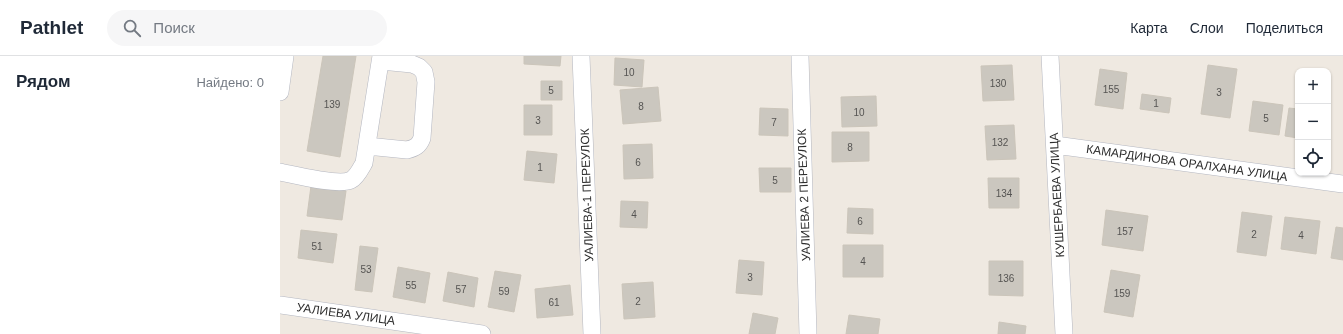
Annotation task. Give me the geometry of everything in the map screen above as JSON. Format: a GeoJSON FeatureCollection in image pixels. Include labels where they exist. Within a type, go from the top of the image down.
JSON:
{"type":"FeatureCollection","features":[{"type":"Feature","properties":{"kind":"street"},"geometry":{"type":"LineString","coordinates":[[280,89],[285,56]]}},
{"type":"Feature","properties":{"kind":"street","name":"УАЛИЕВА-1 ПЕРЕУЛОК"},"geometry":{"type":"LineString","coordinates":[[581,56],[592,334]]}},
{"type":"Feature","properties":{"kind":"street","name":"УАЛИЕВА 2 ПЕРЕУЛОК"},"geometry":{"type":"LineString","coordinates":[[800,56],[808,334]]}},
{"type":"Feature","properties":{"kind":"street","name":"КУШЕРБАЕВА УЛИЦА"},"geometry":{"type":"LineString","coordinates":[[1050,56],[1064,334]]}},
{"type":"Feature","properties":{"kind":"street"},"geometry":{"type":"LineString","coordinates":[[280,172],[340,183],[352,180],[359,173],[364,162],[381,58],[412,64],[419,67],[424,72],[426,82],[422,138],[419,145],[414,149],[407,150],[367,146]]}},
{"type":"Feature","properties":{"kind":"street","name":"КАМАРДИНОВА ОРАЛХАНА УЛИЦА"},"geometry":{"type":"LineString","coordinates":[[1055,145],[1343,184]]}},
{"type":"Feature","properties":{"kind":"street","name":"УАЛИЕВА УЛИЦА"},"geometry":{"type":"LineString","coordinates":[[280,305],[482,334]]}},
{"type":"Feature","properties":{"kind":"building"},"geometry":{"type":"Polygon","coordinates":[[[323,56],[356,56],[340,157],[307,151],[323,56]]]}},
{"type":"Feature","properties":{"kind":"building"},"geometry":{"type":"Polygon","coordinates":[[[524,56],[561,56],[560,66],[524,64],[524,56]]]}},
{"type":"Feature","properties":{"kind":"building"},"geometry":{"type":"Polygon","coordinates":[[[615,58],[644,60],[642,87],[614,85],[615,58]]]}},
{"type":"Feature","properties":{"kind":"building"},"geometry":{"type":"Polygon","coordinates":[[[1012,65],[1014,100],[983,101],[981,66],[1012,65]]]}},
{"type":"Feature","properties":{"kind":"building"},"geometry":{"type":"Polygon","coordinates":[[[1208,65],[1237,69],[1230,118],[1201,114],[1208,65]]]}},
{"type":"Feature","properties":{"kind":"building"},"geometry":{"type":"Polygon","coordinates":[[[1100,69],[1127,73],[1123,109],[1095,105],[1100,69]]]}},
{"type":"Feature","properties":{"kind":"building"},"geometry":{"type":"Polygon","coordinates":[[[541,81],[562,81],[562,100],[541,100],[541,81]]]}},
{"type":"Feature","properties":{"kind":"building"},"geometry":{"type":"Polygon","coordinates":[[[658,87],[661,121],[623,124],[620,90],[658,87]]]}},
{"type":"Feature","properties":{"kind":"building"},"geometry":{"type":"Polygon","coordinates":[[[1142,94],[1171,98],[1169,113],[1140,109],[1142,94]]]}},
{"type":"Feature","properties":{"kind":"building"},"geometry":{"type":"Polygon","coordinates":[[[876,96],[877,126],[842,127],[841,97],[876,96]]]}},
{"type":"Feature","properties":{"kind":"building"},"geometry":{"type":"Polygon","coordinates":[[[1253,101],[1283,105],[1279,135],[1249,131],[1253,101]]]}},
{"type":"Feature","properties":{"kind":"building"},"geometry":{"type":"Polygon","coordinates":[[[524,105],[552,105],[552,135],[524,135],[524,105]]]}},
{"type":"Feature","properties":{"kind":"building"},"geometry":{"type":"Polygon","coordinates":[[[760,108],[788,109],[788,136],[759,135],[760,108]]]}},
{"type":"Feature","properties":{"kind":"building"},"geometry":{"type":"Polygon","coordinates":[[[1289,108],[1295,109],[1295,138],[1285,136],[1289,108]]]}},
{"type":"Feature","properties":{"kind":"building"},"geometry":{"type":"Polygon","coordinates":[[[1014,125],[1016,159],[987,160],[985,126],[1014,125]]]}},
{"type":"Feature","properties":{"kind":"building"},"geometry":{"type":"Polygon","coordinates":[[[832,132],[869,132],[869,161],[832,162],[832,132]]]}},
{"type":"Feature","properties":{"kind":"building"},"geometry":{"type":"Polygon","coordinates":[[[652,144],[653,178],[624,179],[623,145],[652,144]]]}},
{"type":"Feature","properties":{"kind":"building"},"geometry":{"type":"Polygon","coordinates":[[[527,151],[557,154],[554,183],[524,180],[527,151]]]}},
{"type":"Feature","properties":{"kind":"building"},"geometry":{"type":"Polygon","coordinates":[[[759,168],[791,168],[791,192],[760,192],[759,168]]]}},
{"type":"Feature","properties":{"kind":"building"},"geometry":{"type":"Polygon","coordinates":[[[988,178],[1019,178],[1019,208],[989,208],[988,178]]]}},
{"type":"Feature","properties":{"kind":"building"},"geometry":{"type":"Polygon","coordinates":[[[311,186],[346,191],[342,220],[307,216],[311,186]]]}},
{"type":"Feature","properties":{"kind":"building"},"geometry":{"type":"Polygon","coordinates":[[[621,201],[648,202],[647,228],[620,227],[621,201]]]}},
{"type":"Feature","properties":{"kind":"building"},"geometry":{"type":"Polygon","coordinates":[[[848,208],[873,209],[873,234],[847,233],[848,208]]]}},
{"type":"Feature","properties":{"kind":"building"},"geometry":{"type":"Polygon","coordinates":[[[1106,210],[1148,216],[1143,251],[1102,245],[1106,210]]]}},
{"type":"Feature","properties":{"kind":"building"},"geometry":{"type":"Polygon","coordinates":[[[1242,212],[1272,216],[1266,256],[1237,252],[1242,212]]]}},
{"type":"Feature","properties":{"kind":"building"},"geometry":{"type":"Polygon","coordinates":[[[1285,217],[1320,221],[1316,254],[1281,249],[1285,217]]]}},
{"type":"Feature","properties":{"kind":"building"},"geometry":{"type":"Polygon","coordinates":[[[1336,227],[1343,228],[1343,260],[1331,258],[1336,227]]]}},
{"type":"Feature","properties":{"kind":"building"},"geometry":{"type":"Polygon","coordinates":[[[301,230],[337,234],[333,263],[298,258],[301,230]]]}},
{"type":"Feature","properties":{"kind":"building"},"geometry":{"type":"Polygon","coordinates":[[[843,245],[883,245],[883,277],[843,277],[843,245]]]}},
{"type":"Feature","properties":{"kind":"building"},"geometry":{"type":"Polygon","coordinates":[[[360,246],[378,248],[372,292],[355,290],[360,246]]]}},
{"type":"Feature","properties":{"kind":"building"},"geometry":{"type":"Polygon","coordinates":[[[739,260],[764,262],[762,295],[736,293],[739,260]]]}},
{"type":"Feature","properties":{"kind":"building"},"geometry":{"type":"Polygon","coordinates":[[[989,261],[1023,261],[1023,296],[989,295],[989,261]]]}},
{"type":"Feature","properties":{"kind":"building"},"geometry":{"type":"Polygon","coordinates":[[[398,267],[430,273],[425,303],[393,297],[398,267]]]}},
{"type":"Feature","properties":{"kind":"building"},"geometry":{"type":"Polygon","coordinates":[[[1111,270],[1140,275],[1133,317],[1104,312],[1111,270]]]}},
{"type":"Feature","properties":{"kind":"building"},"geometry":{"type":"Polygon","coordinates":[[[495,271],[521,275],[514,312],[488,307],[495,271]]]}},
{"type":"Feature","properties":{"kind":"building"},"geometry":{"type":"Polygon","coordinates":[[[448,272],[478,278],[474,307],[443,301],[448,272]]]}},
{"type":"Feature","properties":{"kind":"building"},"geometry":{"type":"Polygon","coordinates":[[[653,282],[655,317],[624,319],[622,284],[653,282]]]}},
{"type":"Feature","properties":{"kind":"building"},"geometry":{"type":"Polygon","coordinates":[[[570,285],[573,315],[537,318],[535,289],[570,285]]]}},
{"type":"Feature","properties":{"kind":"building"},"geometry":{"type":"Polygon","coordinates":[[[753,313],[778,318],[775,334],[749,334],[753,313]]]}},
{"type":"Feature","properties":{"kind":"building"},"geometry":{"type":"Polygon","coordinates":[[[849,315],[880,319],[878,334],[846,334],[849,315]]]}},
{"type":"Feature","properties":{"kind":"building"},"geometry":{"type":"Polygon","coordinates":[[[999,322],[1026,326],[1025,334],[998,334],[999,322]]]}}]}
